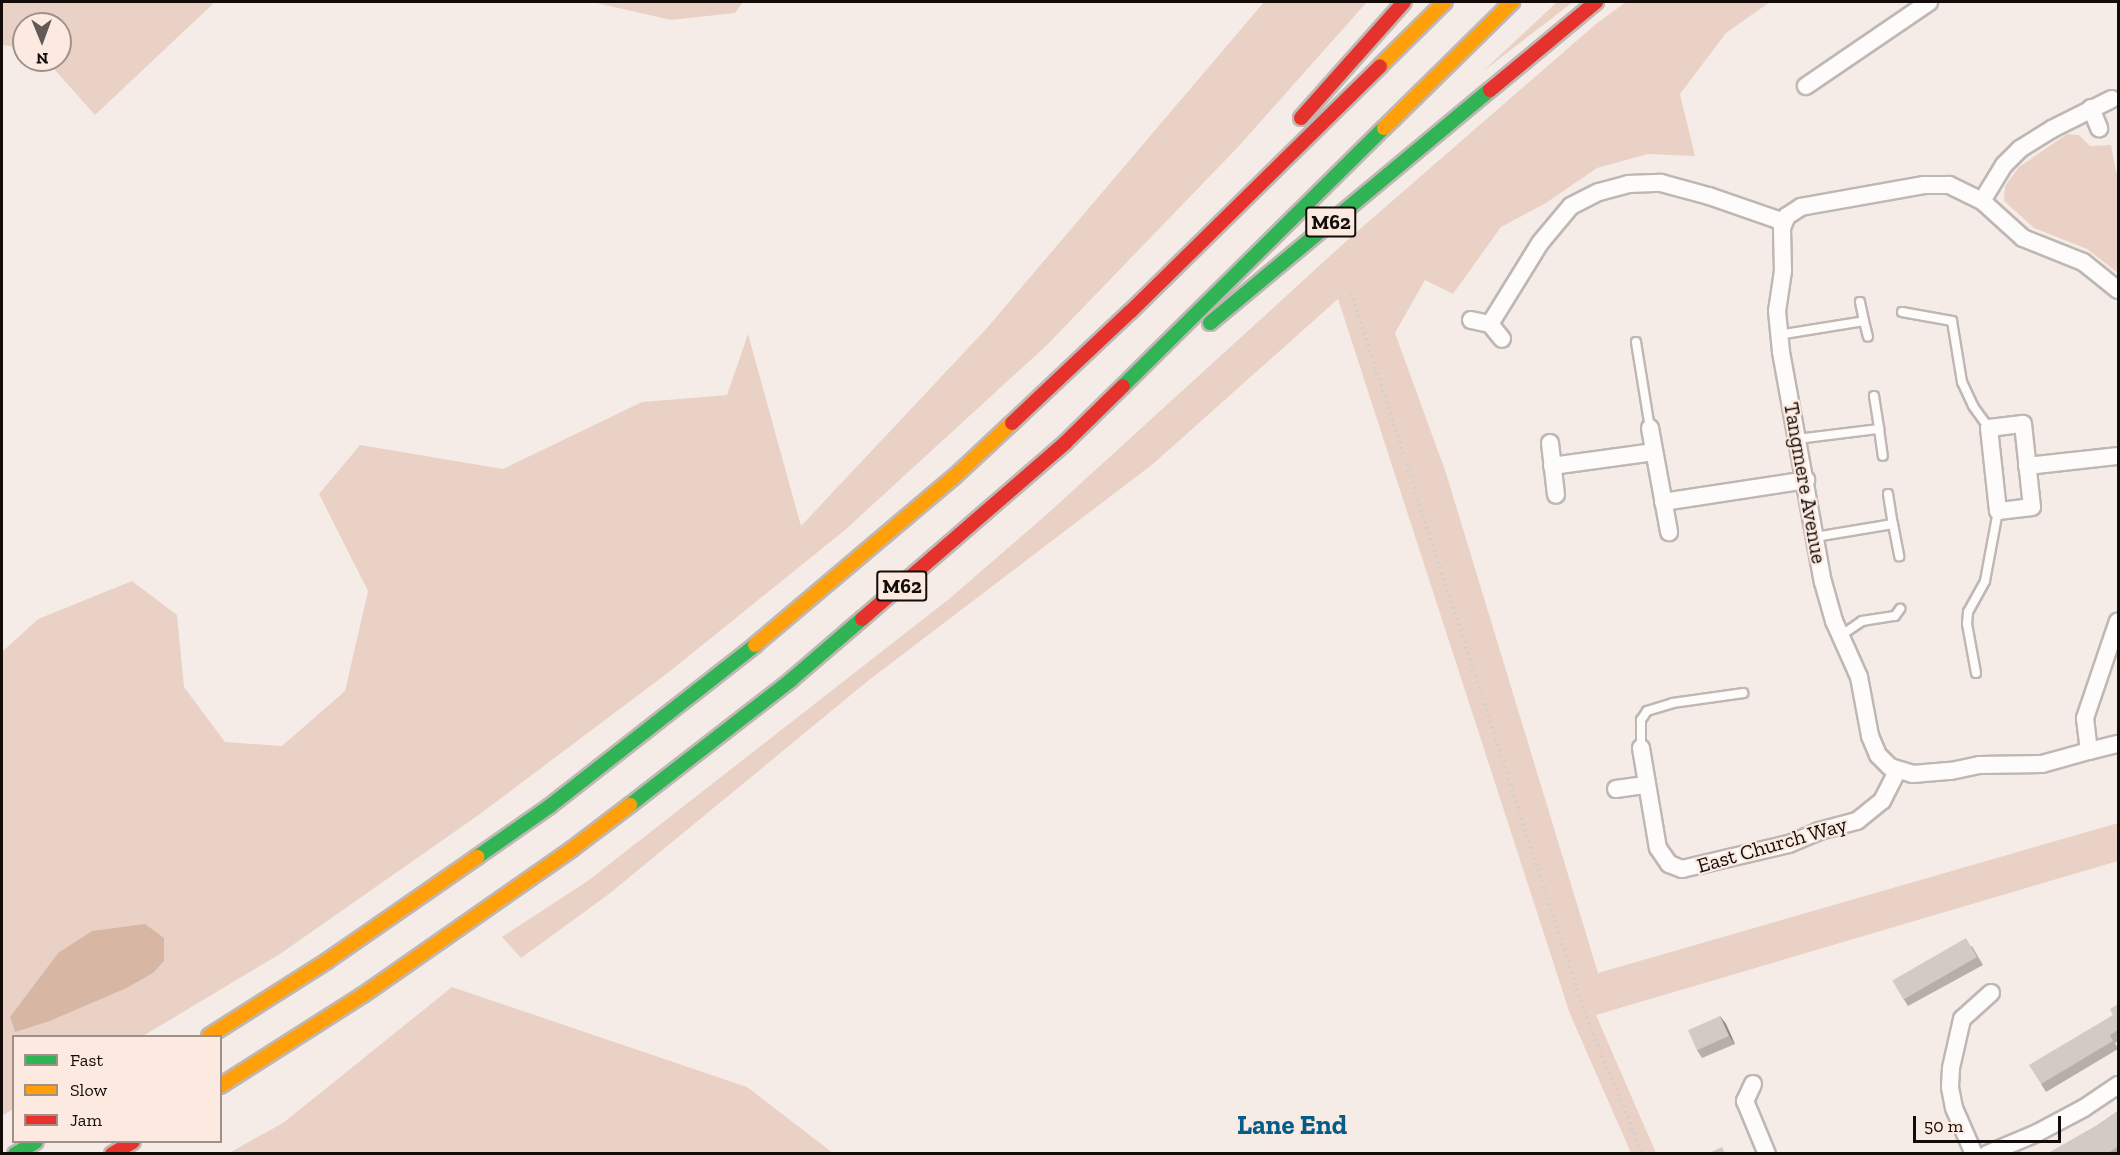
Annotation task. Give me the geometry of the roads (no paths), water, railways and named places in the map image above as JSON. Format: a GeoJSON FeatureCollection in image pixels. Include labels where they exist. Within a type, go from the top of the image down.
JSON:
{"type":"FeatureCollection","features":[{"type":"Feature","properties":{"kind":"highway"},"geometry":{"type":"LineString","coordinates":[[1294,125],[1404,2]]}},
{"type":"Feature","properties":{"kind":"highway","name":"M62"},"geometry":{"type":"LineString","coordinates":[[211,1035],[327,961],[550,806],[745,653],[954,477],[1131,311],[1444,2]]}},
{"type":"Feature","properties":{"kind":"highway","name":"M62"},"geometry":{"type":"LineString","coordinates":[[1065,443],[1512,2]]}},
{"type":"Feature","properties":{"kind":"highway","name":"M62"},"geometry":{"type":"LineString","coordinates":[[222,1085],[363,995],[572,849],[791,680],[1065,443],[1596,2]]}},
{"type":"Feature","properties":{"kind":"highway","name":"M62"},"geometry":{"type":"LineString","coordinates":[[1131,311],[1263,161]]}},
{"type":"Feature","properties":{"kind":"highway"},"geometry":{"type":"LineString","coordinates":[[15,1154],[34,1143]]}},
{"type":"Feature","properties":{"kind":"highway"},"geometry":{"type":"LineString","coordinates":[[112,1154],[131,1143]]}},
{"type":"Feature","properties":{"kind":"street"},"geometry":{"type":"LineString","coordinates":[[1806,86],[1929,2]]}},
{"type":"Feature","properties":{"kind":"street"},"geometry":{"type":"LineString","coordinates":[[1982,201],[2004,165],[2020,149],[2091,108],[2112,99]]}},
{"type":"Feature","properties":{"kind":"street"},"geometry":{"type":"LineString","coordinates":[[2091,108],[2099,128]]}},
{"type":"Feature","properties":{"kind":"street"},"geometry":{"type":"LineString","coordinates":[[1490,324],[1540,243],[1572,206],[1599,192],[1628,184],[1660,183],[1709,196],[1784,222],[1794,210],[1801,207],[1924,185],[1950,185],[1982,201],[2023,238],[2083,262],[2118,290]]}},
{"type":"Feature","properties":{"kind":"street","name":"Tangmere Avenue"},"geometry":{"type":"LineString","coordinates":[[1784,222],[1781,236],[1783,271],[1777,311],[1778,335],[1823,582],[1840,636],[1863,692],[1873,746],[1884,762],[1897,771]]}},
{"type":"Feature","properties":{"kind":"street"},"geometry":{"type":"LineString","coordinates":[[1471,320],[1490,324],[1502,339]]}},
{"type":"Feature","properties":{"kind":"street"},"geometry":{"type":"LineString","coordinates":[[2023,424],[2027,466],[2032,507],[1998,511],[1989,428],[2023,424]]}},
{"type":"Feature","properties":{"kind":"street"},"geometry":{"type":"LineString","coordinates":[[1650,428],[1669,532]]}},
{"type":"Feature","properties":{"kind":"street"},"geometry":{"type":"LineString","coordinates":[[1550,443],[1556,495]]}},
{"type":"Feature","properties":{"kind":"street"},"geometry":{"type":"LineString","coordinates":[[1552,466],[1654,452]]}},
{"type":"Feature","properties":{"kind":"street"},"geometry":{"type":"LineString","coordinates":[[2027,466],[2118,456]]}},
{"type":"Feature","properties":{"kind":"street"},"geometry":{"type":"LineString","coordinates":[[1663,502],[1806,480]]}},
{"type":"Feature","properties":{"kind":"street"},"geometry":{"type":"LineString","coordinates":[[2090,751],[2085,718],[2118,621]]}},
{"type":"Feature","properties":{"kind":"street"},"geometry":{"type":"LineString","coordinates":[[1897,771],[1913,774],[1939,773],[1979,765],[2042,764],[2118,744]]}},
{"type":"Feature","properties":{"kind":"street","name":"East Church Way"},"geometry":{"type":"LineString","coordinates":[[1641,748],[1660,854],[1669,864],[1682,869],[1776,848],[1857,821],[1882,801],[1897,771]]}},
{"type":"Feature","properties":{"kind":"street"},"geometry":{"type":"LineString","coordinates":[[1616,789],[1646,785]]}},
{"type":"Feature","properties":{"kind":"street"},"geometry":{"type":"LineString","coordinates":[[1974,1154],[1954,1108],[1950,1087],[1951,1068],[1962,1019],[1990,993]]}},
{"type":"Feature","properties":{"kind":"street"},"geometry":{"type":"LineString","coordinates":[[1753,1084],[1744,1101],[1767,1154]]}},
{"type":"Feature","properties":{"kind":"street"},"geometry":{"type":"LineString","coordinates":[[1987,1154],[2084,1108],[2118,1085]]}},
{"type":"Feature","properties":{"kind":"lane"},"geometry":{"type":"LineString","coordinates":[[1860,302],[1868,337]]}},
{"type":"Feature","properties":{"kind":"lane"},"geometry":{"type":"LineString","coordinates":[[1902,312],[1952,321],[1962,382],[1989,428]]}},
{"type":"Feature","properties":{"kind":"lane"},"geometry":{"type":"LineString","coordinates":[[1778,335],[1864,321]]}},
{"type":"Feature","properties":{"kind":"lane"},"geometry":{"type":"LineString","coordinates":[[1636,342],[1650,428]]}},
{"type":"Feature","properties":{"kind":"lane"},"geometry":{"type":"LineString","coordinates":[[1874,396],[1883,456]]}},
{"type":"Feature","properties":{"kind":"lane"},"geometry":{"type":"LineString","coordinates":[[1797,439],[1879,429]]}},
{"type":"Feature","properties":{"kind":"lane"},"geometry":{"type":"LineString","coordinates":[[1888,494],[1899,556]]}},
{"type":"Feature","properties":{"kind":"lane"},"geometry":{"type":"LineString","coordinates":[[1977,673],[1967,624],[1968,612],[1986,581],[1998,511]]}},
{"type":"Feature","properties":{"kind":"lane"},"geometry":{"type":"LineString","coordinates":[[1815,537],[1893,524]]}},
{"type":"Feature","properties":{"kind":"lane"},"geometry":{"type":"LineString","coordinates":[[1840,636],[1862,621],[1895,616],[1900,609]]}},
{"type":"Feature","properties":{"kind":"lane"},"geometry":{"type":"LineString","coordinates":[[1641,748],[1641,720],[1647,711],[1672,703],[1743,693]]}},
{"type":"Feature","properties":{"kind":"district","name":"Lane End"},"geometry":{"type":"Point","coordinates":[1292,1126]}}]}
